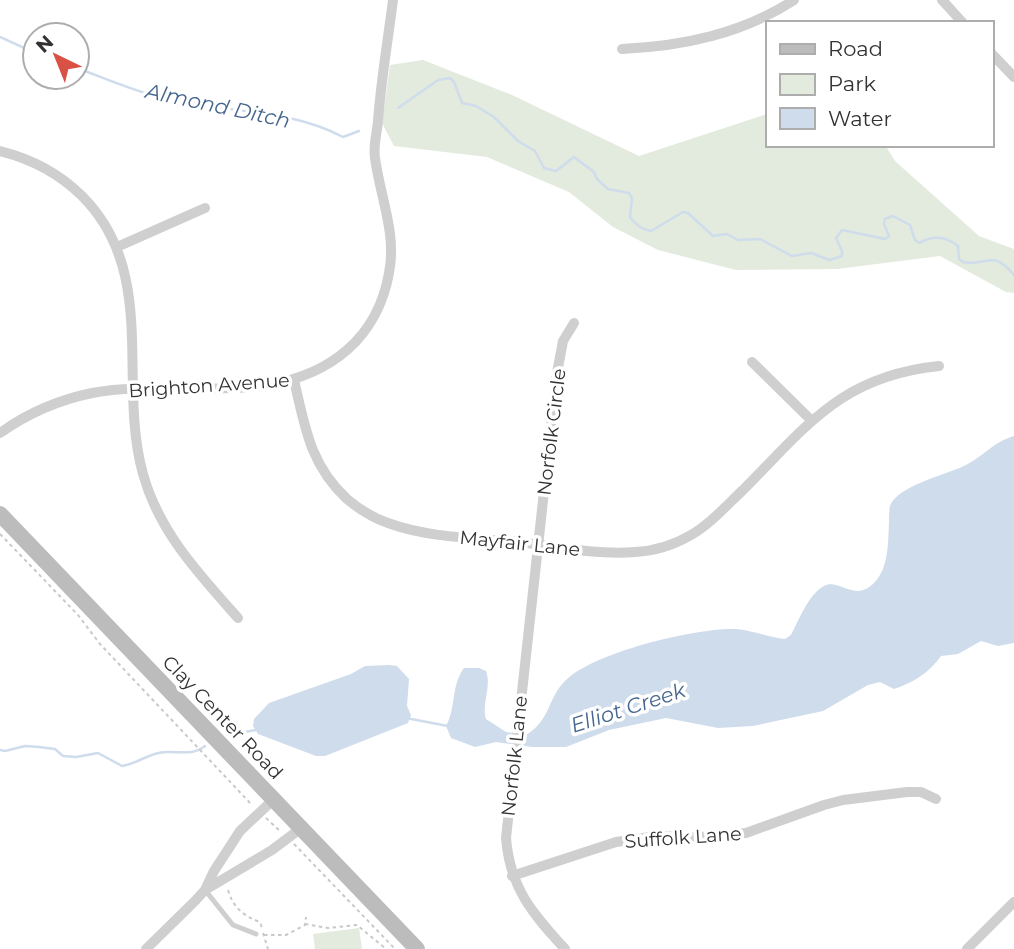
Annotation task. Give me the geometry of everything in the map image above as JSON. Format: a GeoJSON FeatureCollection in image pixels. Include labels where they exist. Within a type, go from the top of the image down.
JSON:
{"type":"FeatureCollection","features":[{"type":"Feature","properties":{"kind":"street","name":"Brighton Avenue"},"geometry":{"type":"LineString","coordinates":[[0,433],[17,421],[58,402],[93,393],[235,387],[294,380],[322,369],[362,335],[377,312],[385,293],[391,250],[374,156],[393,0]]}},
{"type":"Feature","properties":{"kind":"street"},"geometry":{"type":"LineString","coordinates":[[622,49],[677,45],[725,33],[756,21],[794,0]]}},
{"type":"Feature","properties":{"kind":"street"},"geometry":{"type":"LineString","coordinates":[[942,0],[961,21]]}},
{"type":"Feature","properties":{"kind":"street"},"geometry":{"type":"LineString","coordinates":[[993,54],[1014,77]]}},
{"type":"Feature","properties":{"kind":"street"},"geometry":{"type":"LineString","coordinates":[[0,151],[32,161],[65,181],[95,211],[117,247],[129,295],[136,447],[142,472],[154,507],[181,552],[238,618]]}},
{"type":"Feature","properties":{"kind":"street"},"geometry":{"type":"LineString","coordinates":[[117,247],[205,208]]}},
{"type":"Feature","properties":{"kind":"street","name":"Norfolk Circle"},"geometry":{"type":"LineString","coordinates":[[538,544],[561,347],[574,323]]}},
{"type":"Feature","properties":{"kind":"street"},"geometry":{"type":"LineString","coordinates":[[752,362],[812,421]]}},
{"type":"Feature","properties":{"kind":"street","name":"Mayfair Lane"},"geometry":{"type":"LineString","coordinates":[[294,380],[309,442],[324,473],[347,498],[368,514],[412,530],[634,553],[652,551],[671,544],[705,525],[812,421],[832,403],[854,389],[886,376],[917,368],[939,366]]}},
{"type":"Feature","properties":{"kind":"street","name":"Clay Center Road"},"geometry":{"type":"LineString","coordinates":[[0,514],[273,800],[294,834],[417,949]]}},
{"type":"Feature","properties":{"kind":"street","name":"Norfolk Lane"},"geometry":{"type":"LineString","coordinates":[[538,544],[515,747],[506,838],[507,857],[519,893],[565,949]]}},
{"type":"Feature","properties":{"kind":"street","name":"Suffolk Lane"},"geometry":{"type":"LineString","coordinates":[[512,876],[584,850],[627,840],[657,836],[701,837],[747,833],[842,800],[908,792],[921,792],[936,799]]}},
{"type":"Feature","properties":{"kind":"street"},"geometry":{"type":"LineString","coordinates":[[146,949],[185,913],[205,890],[240,831],[273,800]]}},
{"type":"Feature","properties":{"kind":"street"},"geometry":{"type":"LineString","coordinates":[[205,890],[294,834]]}},
{"type":"Feature","properties":{"kind":"street"},"geometry":{"type":"LineString","coordinates":[[967,949],[1014,902]]}},
{"type":"Feature","properties":{"kind":"lane"},"geometry":{"type":"LineString","coordinates":[[205,890],[233,925],[256,934]]}},
{"type":"Feature","properties":{"kind":"path"},"geometry":{"type":"LineString","coordinates":[[0,534],[259,812],[294,834],[395,949]]}},
{"type":"Feature","properties":{"kind":"path"},"geometry":{"type":"LineString","coordinates":[[226,887],[239,910],[247,917],[260,922],[268,949]]}},
{"type":"Feature","properties":{"kind":"path"},"geometry":{"type":"LineString","coordinates":[[256,934],[286,935],[305,924],[306,917]]}},
{"type":"Feature","properties":{"kind":"path"},"geometry":{"type":"LineString","coordinates":[[305,924],[328,928],[356,924],[386,949]]}},
{"type":"Feature","properties":{"kind":"green space"},"geometry":{"type":"Polygon","coordinates":[[[423,60],[512,95],[639,156],[766,114],[766,147],[886,147],[895,161],[979,236],[1014,249],[1014,293],[1006,292],[940,256],[837,269],[736,270],[658,250],[613,227],[569,192],[487,157],[394,146],[382,123],[390,65],[423,60]]]}},
{"type":"Feature","properties":{"kind":"green space"},"geometry":{"type":"Polygon","coordinates":[[[359,928],[362,949],[315,949],[313,934],[359,928]]]}},
{"type":"Feature","properties":{"kind":"water"},"geometry":{"type":"Polygon","coordinates":[[[1014,436],[1014,643],[998,646],[981,641],[958,654],[941,656],[926,672],[901,687],[894,689],[880,682],[868,685],[823,711],[753,726],[718,728],[666,718],[609,730],[566,747],[532,747],[496,742],[475,747],[451,738],[446,726],[457,682],[464,668],[486,671],[486,719],[506,732],[526,735],[541,722],[556,693],[567,679],[581,669],[623,651],[673,637],[719,629],[737,629],[785,639],[791,635],[809,602],[824,586],[830,584],[860,591],[867,589],[879,577],[887,554],[890,508],[894,499],[911,487],[964,466],[1014,436]]]}},
{"type":"Feature","properties":{"kind":"water"},"geometry":{"type":"Polygon","coordinates":[[[365,666],[397,666],[409,679],[407,706],[411,715],[408,723],[325,756],[316,756],[258,734],[253,726],[254,719],[269,703],[351,674],[365,666]]]}},
{"type":"Feature","properties":{"kind":"waterway","name":"Almond Ditch"},"geometry":{"type":"LineString","coordinates":[[0,37],[21,47]]}},
{"type":"Feature","properties":{"kind":"waterway","name":"Almond Ditch"},"geometry":{"type":"LineString","coordinates":[[91,73],[159,97],[276,115],[321,127],[343,137],[359,131]]}},
{"type":"Feature","properties":{"kind":"waterway","name":"Almond Ditch"},"geometry":{"type":"LineString","coordinates":[[398,108],[438,80],[450,78],[462,103],[476,106],[494,117],[518,141],[535,151],[544,168],[556,171],[574,157],[594,172],[597,179],[608,189],[629,193],[632,198],[630,217],[647,230],[651,231],[683,212],[688,213],[713,236],[727,234],[738,240],[760,239],[792,256],[811,253],[830,260],[842,256],[836,238],[842,230],[885,239],[889,236],[884,224],[885,219],[893,216],[910,225],[915,240],[919,243],[934,238],[949,240],[958,246],[959,259],[963,262],[995,260],[1014,275]]}},
{"type":"Feature","properties":{"kind":"waterway","name":"Elliot Creek"},"geometry":{"type":"LineString","coordinates":[[406,718],[448,726]]}},
{"type":"Feature","properties":{"kind":"waterway","name":"Elliot Creek"},"geometry":{"type":"LineString","coordinates":[[228,735],[256,730]]}},
{"type":"Feature","properties":{"kind":"waterway","name":"Elliot Creek"},"geometry":{"type":"LineString","coordinates":[[0,750],[25,746],[55,749],[63,756],[76,757],[98,753],[122,766],[160,753],[191,752],[205,746]]}}]}
